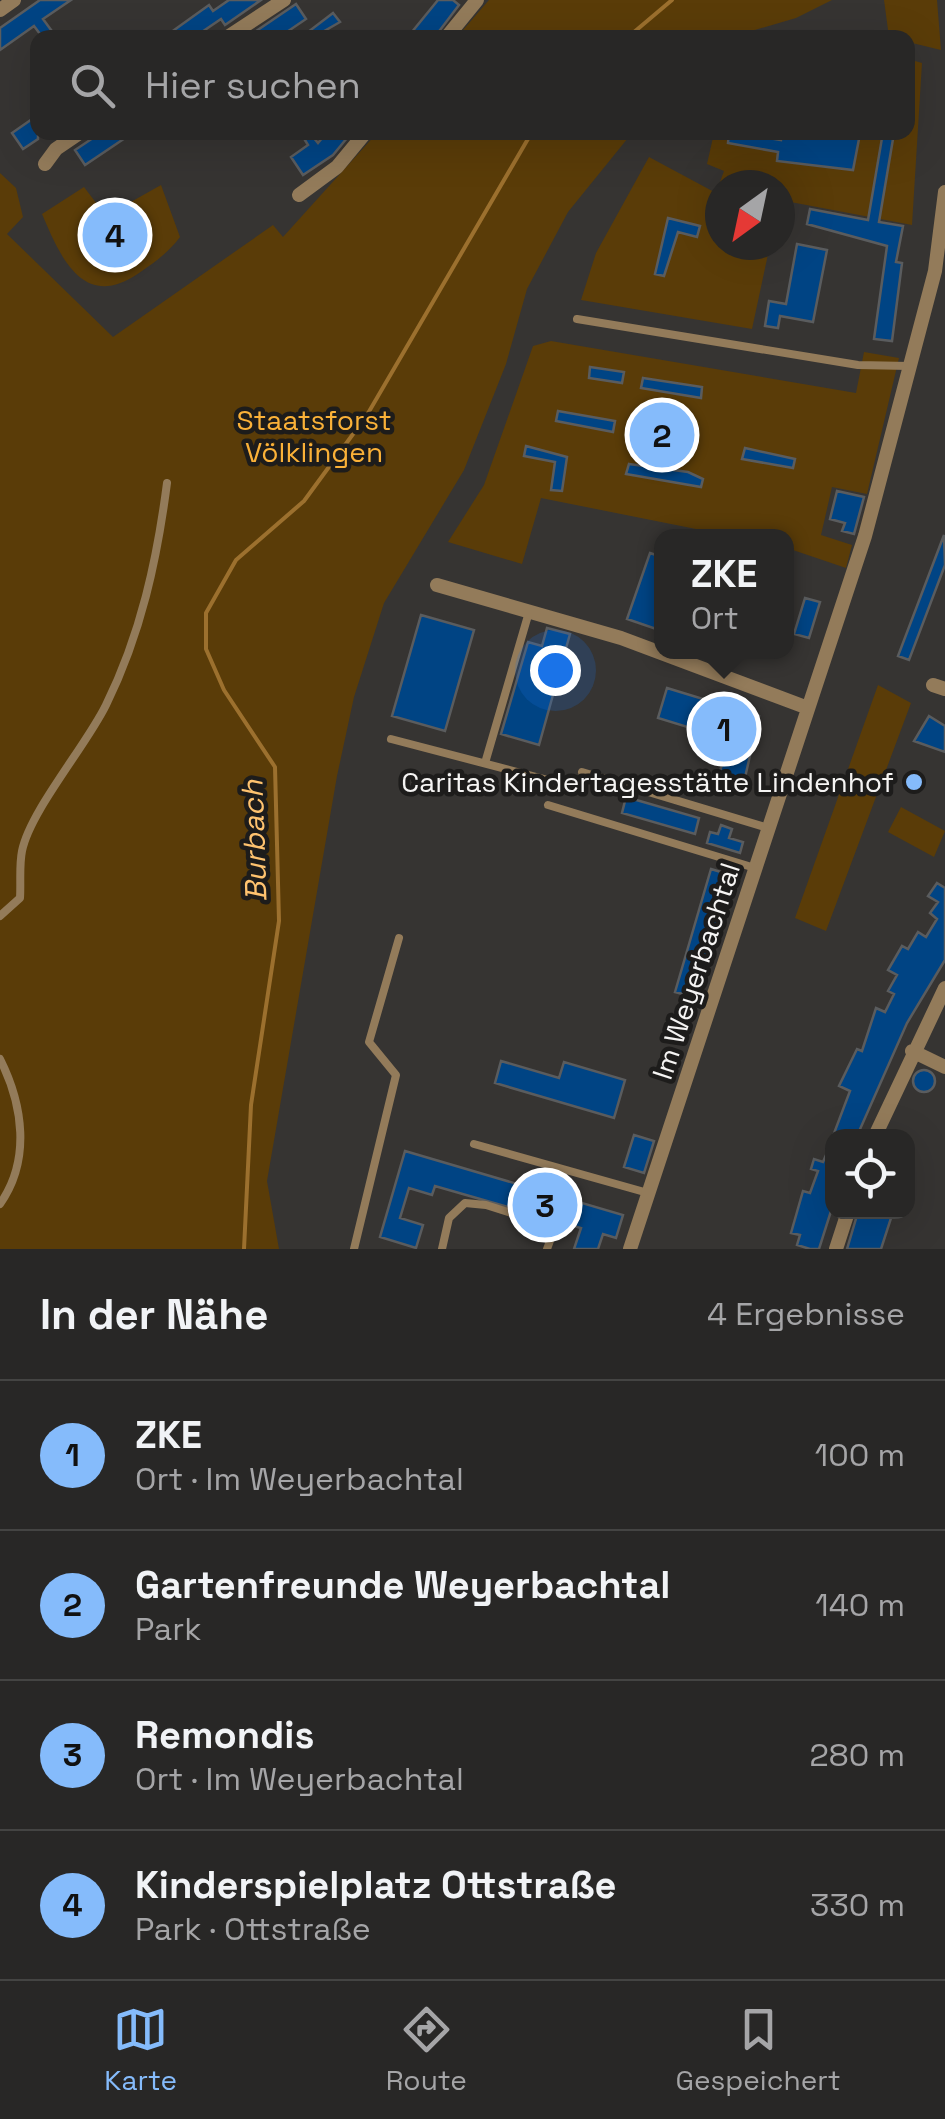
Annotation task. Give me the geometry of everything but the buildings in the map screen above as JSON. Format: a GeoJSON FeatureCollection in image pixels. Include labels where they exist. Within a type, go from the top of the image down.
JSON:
{"type":"FeatureCollection","features":[{"type":"Feature","properties":{"kind":"street"},"geometry":{"type":"LineString","coordinates":[[0,10],[14,0]]}},
{"type":"Feature","properties":{"kind":"street"},"geometry":{"type":"LineString","coordinates":[[238,30],[284,0]]}},
{"type":"Feature","properties":{"kind":"street"},"geometry":{"type":"LineString","coordinates":[[453,30],[477,0]]}},
{"type":"Feature","properties":{"kind":"street"},"geometry":{"type":"LineString","coordinates":[[44,164],[69,140]]}},
{"type":"Feature","properties":{"kind":"street"},"geometry":{"type":"LineString","coordinates":[[299,194],[337,168],[360,140]]}},
{"type":"Feature","properties":{"kind":"street","name":"Im Weyerbachtal"},"geometry":{"type":"LineString","coordinates":[[630,1249],[866,536],[935,271],[945,192]]}},
{"type":"Feature","properties":{"kind":"street"},"geometry":{"type":"LineString","coordinates":[[437,585],[654,650]]}},
{"type":"Feature","properties":{"kind":"street"},"geometry":{"type":"LineString","coordinates":[[677,659],[808,708]]}},
{"type":"Feature","properties":{"kind":"street"},"geometry":{"type":"LineString","coordinates":[[879,1129],[912,1050],[945,988]]}},
{"type":"Feature","properties":{"kind":"street"},"geometry":{"type":"LineString","coordinates":[[912,1050],[945,1067]]}},
{"type":"Feature","properties":{"kind":"street"},"geometry":{"type":"LineString","coordinates":[[836,1249],[846,1219]]}},
{"type":"Feature","properties":{"kind":"lane"},"geometry":{"type":"LineString","coordinates":[[577,319],[858,365],[909,366]]}},
{"type":"Feature","properties":{"kind":"lane"},"geometry":{"type":"LineString","coordinates":[[0,916],[20,898],[22,850],[30,831],[92,732],[130,651],[146,603],[167,483]]}},
{"type":"Feature","properties":{"kind":"lane"},"geometry":{"type":"LineString","coordinates":[[485,763],[529,612]]}},
{"type":"Feature","properties":{"kind":"lane"},"geometry":{"type":"LineString","coordinates":[[391,739],[548,780]]}},
{"type":"Feature","properties":{"kind":"lane"},"geometry":{"type":"LineString","coordinates":[[582,772],[768,828]]}},
{"type":"Feature","properties":{"kind":"lane"},"geometry":{"type":"LineString","coordinates":[[548,806],[755,868]]}},
{"type":"Feature","properties":{"kind":"lane"},"geometry":{"type":"LineString","coordinates":[[354,1249],[396,1075],[369,1042],[398,938]]}},
{"type":"Feature","properties":{"kind":"lane"},"geometry":{"type":"LineString","coordinates":[[0,1060],[13,1088],[22,1137],[16,1172],[0,1204]]}},
{"type":"Feature","properties":{"kind":"lane"},"geometry":{"type":"LineString","coordinates":[[474,1144],[650,1194]]}},
{"type":"Feature","properties":{"kind":"lane"},"geometry":{"type":"LineString","coordinates":[[442,1249],[449,1218],[465,1204],[486,1205],[554,1226],[547,1249]]}},
{"type":"Feature","properties":{"kind":"green space"},"geometry":{"type":"Polygon","coordinates":[[[489,0],[832,0],[796,18],[755,30],[463,30],[489,0]]]}},
{"type":"Feature","properties":{"kind":"green space"},"geometry":{"type":"Polygon","coordinates":[[[884,0],[937,0],[941,50],[915,44],[915,30],[888,30],[884,0]]]}},
{"type":"Feature","properties":{"kind":"green space"},"geometry":{"type":"Polygon","coordinates":[[[915,61],[922,63],[912,225],[795,203],[795,170],[722,170],[707,164],[712,140],[915,140],[915,61]]]}},
{"type":"Feature","properties":{"kind":"green space","name":"Staatsforst Völklingen"},"geometry":{"type":"Polygon","coordinates":[[[371,140],[626,140],[568,212],[527,289],[506,364],[464,470],[384,603],[354,697],[267,1181],[279,1249],[0,1249],[0,173],[16,188],[23,217],[7,234],[113,337],[273,225],[283,237],[371,140]]]}},
{"type":"Feature","properties":{"kind":"green space"},"geometry":{"type":"Polygon","coordinates":[[[649,157],[705,187],[705,260],[767,260],[752,329],[581,300],[596,253],[649,157]]]}},
{"type":"Feature","properties":{"kind":"green space"},"geometry":{"type":"Polygon","coordinates":[[[161,185],[180,237],[171,248],[120,283],[103,286],[77,275],[57,248],[42,214],[84,187],[106,216],[161,185]]]}},
{"type":"Feature","properties":{"kind":"green space"},"geometry":{"type":"Polygon","coordinates":[[[551,341],[856,393],[864,352],[899,358],[867,494],[832,487],[821,535],[852,545],[846,568],[794,550],[794,529],[696,529],[541,498],[522,564],[448,542],[484,485],[533,346],[551,341]]]}},
{"type":"Feature","properties":{"kind":"green space"},"geometry":{"type":"Polygon","coordinates":[[[878,685],[911,703],[826,931],[795,918],[878,685]]]}},
{"type":"Feature","properties":{"kind":"green space"},"geometry":{"type":"Polygon","coordinates":[[[901,807],[945,831],[934,857],[888,832],[901,807]]]}},
{"type":"Feature","properties":{"kind":"waterway","name":"Burbach"},"geometry":{"type":"LineString","coordinates":[[636,30],[672,0]]}},
{"type":"Feature","properties":{"kind":"waterway","name":"Burbach"},"geometry":{"type":"LineString","coordinates":[[244,1249],[251,1105],[279,921],[275,767],[224,690],[206,649],[206,613],[236,560],[304,501],[367,415],[527,140]]}},
{"type":"Feature","properties":{"kind":"place","name":"Kinderspielplatz Ottstraße"},"geometry":{"type":"Point","coordinates":[115,235]}},
{"type":"Feature","properties":{"kind":"place","name":"Gartenfreunde Weyerbachtal"},"geometry":{"type":"Point","coordinates":[662,435]}},
{"type":"Feature","properties":{"kind":"place","name":"ZKE"},"geometry":{"type":"Point","coordinates":[724,729]}},
{"type":"Feature","properties":{"kind":"place","name":"Caritas Kindertagesstätte Lindenhof"},"geometry":{"type":"Point","coordinates":[914,782]}},
{"type":"Feature","properties":{"kind":"place","name":"Remondis"},"geometry":{"type":"Point","coordinates":[545,1205]}}]}
